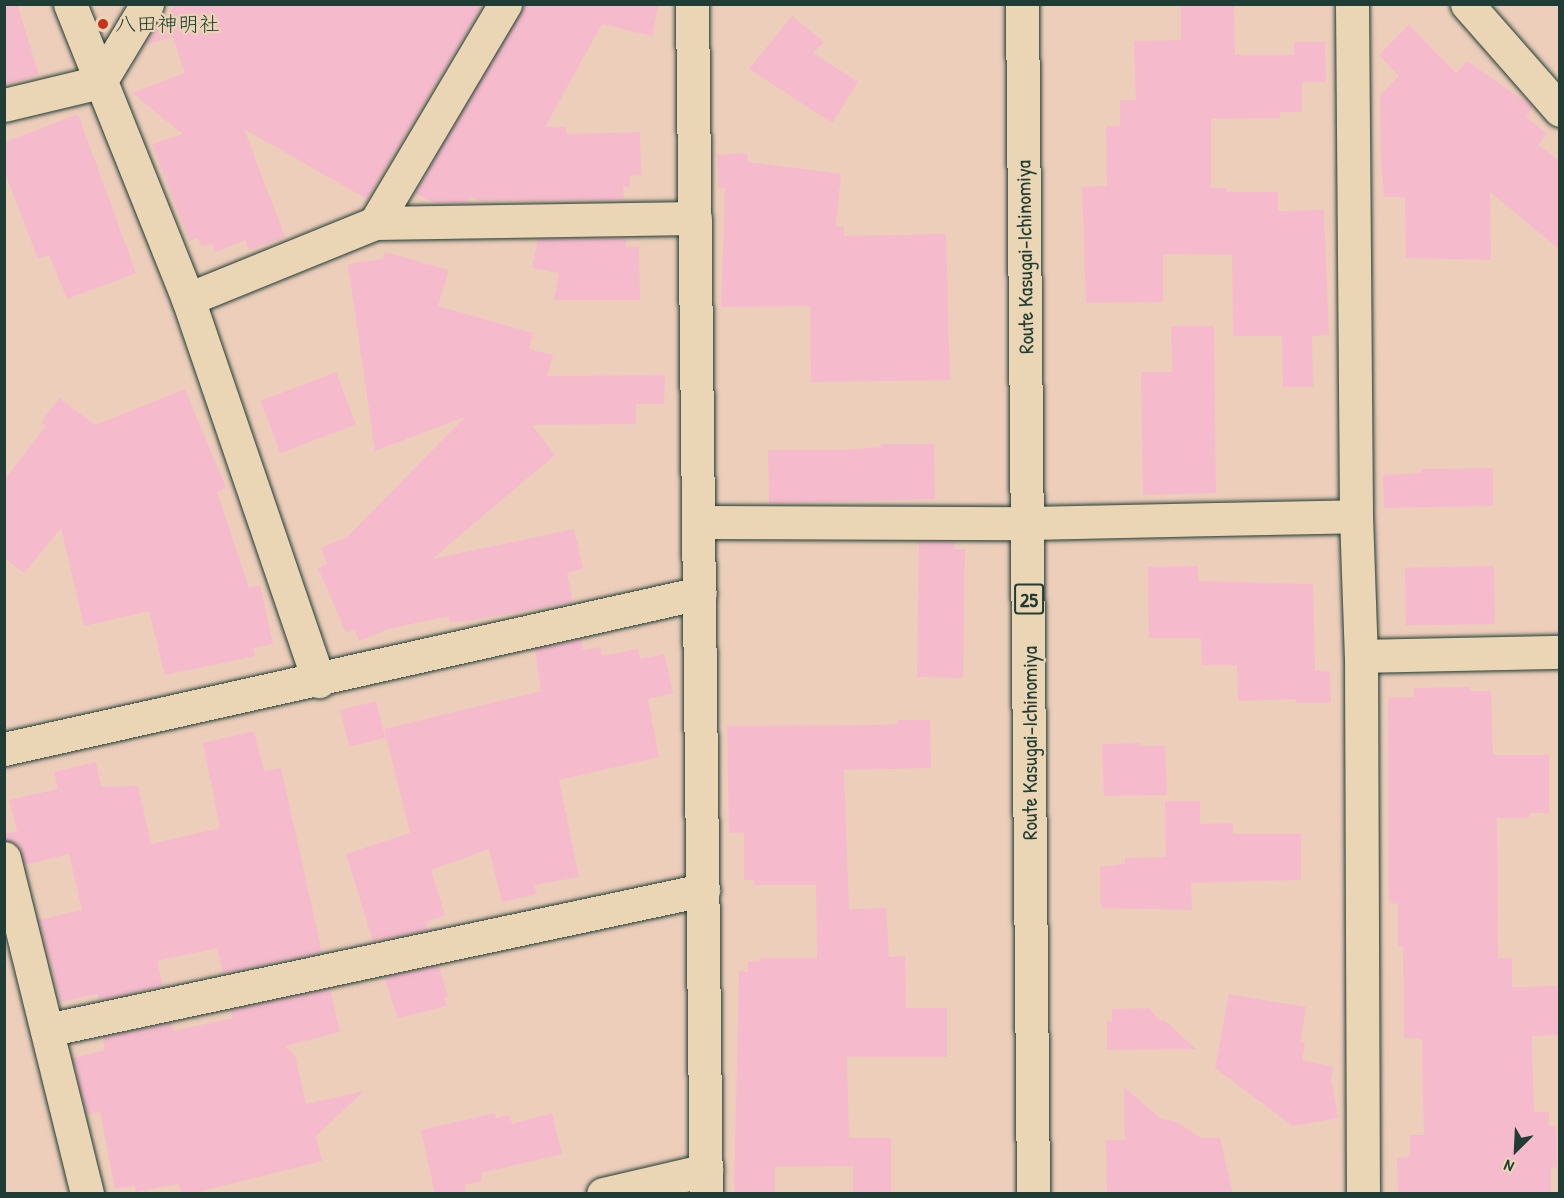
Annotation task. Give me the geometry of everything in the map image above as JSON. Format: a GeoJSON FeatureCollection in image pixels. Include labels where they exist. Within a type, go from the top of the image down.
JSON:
{"type":"FeatureCollection","features":[{"type":"Feature","properties":{"kind":"street"},"geometry":{"type":"LineString","coordinates":[[69,4],[188,299],[319,681]]}},
{"type":"Feature","properties":{"kind":"street"},"geometry":{"type":"LineString","coordinates":[[4,105],[100,82],[147,4]]}},
{"type":"Feature","properties":{"kind":"street"},"geometry":{"type":"LineString","coordinates":[[375,223],[505,4]]}},
{"type":"Feature","properties":{"kind":"street"},"geometry":{"type":"LineString","coordinates":[[603,1194],[706,1182],[692,4]]}},
{"type":"Feature","properties":{"kind":"street","name":"Route Kasugai-Ichinomiya"},"geometry":{"type":"LineString","coordinates":[[1022,4],[1029,523],[1033,1194]]}},
{"type":"Feature","properties":{"kind":"street"},"geometry":{"type":"LineString","coordinates":[[1352,4],[1356,516],[1361,656],[1363,1194]]}},
{"type":"Feature","properties":{"kind":"street"},"geometry":{"type":"LineString","coordinates":[[1467,4],[1560,110]]}},
{"type":"Feature","properties":{"kind":"street"},"geometry":{"type":"LineString","coordinates":[[188,299],[375,223],[695,218]]}},
{"type":"Feature","properties":{"kind":"street"},"geometry":{"type":"LineString","coordinates":[[699,522],[1029,523],[1356,516]]}},
{"type":"Feature","properties":{"kind":"street"},"geometry":{"type":"LineString","coordinates":[[4,749],[319,681],[700,593]]}},
{"type":"Feature","properties":{"kind":"street"},"geometry":{"type":"LineString","coordinates":[[1361,656],[1560,652]]}},
{"type":"Feature","properties":{"kind":"street"},"geometry":{"type":"LineString","coordinates":[[4,858],[87,1194]]}},
{"type":"Feature","properties":{"kind":"street"},"geometry":{"type":"LineString","coordinates":[[46,1030],[703,890]]}},
{"type":"Feature","properties":{"kind":"building"},"geometry":{"type":"Polygon","coordinates":[[[4,4],[17,4],[39,75],[4,85],[4,4]]]}},
{"type":"Feature","properties":{"kind":"building"},"geometry":{"type":"Polygon","coordinates":[[[176,4],[483,4],[367,199],[244,129],[285,237],[249,250],[245,240],[215,252],[212,243],[202,247],[198,238],[190,241],[152,144],[183,134],[132,93],[185,73],[173,37],[144,45],[176,4]]]}},
{"type":"Feature","properties":{"kind":"building"},"geometry":{"type":"Polygon","coordinates":[[[524,4],[659,4],[652,36],[602,24],[545,127],[566,127],[566,134],[640,132],[641,175],[630,176],[630,187],[623,186],[624,200],[480,201],[470,196],[466,203],[435,203],[415,193],[524,4]]]}},
{"type":"Feature","properties":{"kind":"building"},"geometry":{"type":"Polygon","coordinates":[[[1181,4],[1234,4],[1235,55],[1294,55],[1294,42],[1325,42],[1326,82],[1302,82],[1302,112],[1280,112],[1280,118],[1211,119],[1211,188],[1227,188],[1227,192],[1278,192],[1278,211],[1324,210],[1329,335],[1312,336],[1313,387],[1283,387],[1282,336],[1233,336],[1232,255],[1163,254],[1163,302],[1086,303],[1082,187],[1107,186],[1106,126],[1120,126],[1120,100],[1136,100],[1134,41],[1181,40],[1181,4]]]}},
{"type":"Feature","properties":{"kind":"building"},"geometry":{"type":"Polygon","coordinates":[[[792,16],[824,42],[813,53],[858,82],[832,123],[749,69],[792,16]]]}},
{"type":"Feature","properties":{"kind":"building"},"geometry":{"type":"Polygon","coordinates":[[[1409,25],[1456,73],[1467,61],[1533,107],[1526,117],[1547,133],[1538,145],[1560,161],[1560,250],[1490,192],[1491,260],[1406,258],[1405,197],[1384,197],[1381,159],[1380,95],[1399,76],[1379,55],[1409,25]]]}},
{"type":"Feature","properties":{"kind":"building"},"geometry":{"type":"Polygon","coordinates":[[[78,114],[136,273],[67,299],[49,255],[38,259],[5,173],[5,142],[78,114]]]}},
{"type":"Feature","properties":{"kind":"building"},"geometry":{"type":"Polygon","coordinates":[[[747,153],[748,162],[841,174],[836,227],[844,227],[844,236],[946,234],[950,380],[811,382],[810,306],[721,307],[725,188],[719,189],[717,155],[747,153]]]}},
{"type":"Feature","properties":{"kind":"building"},"geometry":{"type":"Polygon","coordinates":[[[626,238],[626,247],[639,247],[640,300],[554,300],[559,273],[532,268],[538,239],[626,238]]]}},
{"type":"Feature","properties":{"kind":"building"},"geometry":{"type":"Polygon","coordinates":[[[385,252],[449,270],[438,306],[533,333],[529,349],[553,355],[547,376],[665,375],[664,404],[636,404],[636,424],[532,425],[555,455],[432,559],[574,529],[583,569],[567,573],[573,602],[467,621],[450,622],[449,616],[388,629],[359,641],[355,630],[346,633],[318,568],[327,564],[321,548],[347,537],[465,417],[375,451],[348,264],[383,259],[385,252]]]}},
{"type":"Feature","properties":{"kind":"building"},"geometry":{"type":"Polygon","coordinates":[[[1171,326],[1214,326],[1216,493],[1143,495],[1141,372],[1172,372],[1171,326]]]}},
{"type":"Feature","properties":{"kind":"building"},"geometry":{"type":"Polygon","coordinates":[[[336,372],[356,424],[280,453],[260,401],[336,372]]]}},
{"type":"Feature","properties":{"kind":"building"},"geometry":{"type":"Polygon","coordinates":[[[185,389],[226,488],[217,492],[249,588],[260,585],[273,644],[253,648],[255,656],[165,675],[149,611],[84,626],[61,528],[24,573],[4,558],[4,480],[46,426],[41,423],[59,398],[95,425],[185,389]]]}},
{"type":"Feature","properties":{"kind":"building"},"geometry":{"type":"Polygon","coordinates":[[[881,444],[934,444],[935,499],[769,503],[768,450],[840,450],[881,447],[881,444]]]}},
{"type":"Feature","properties":{"kind":"building"},"geometry":{"type":"Polygon","coordinates":[[[1493,468],[1493,506],[1384,508],[1383,475],[1422,473],[1422,469],[1493,468]]]}},
{"type":"Feature","properties":{"kind":"building"},"geometry":{"type":"Polygon","coordinates":[[[919,541],[955,542],[954,549],[965,549],[963,678],[917,677],[919,541]]]}},
{"type":"Feature","properties":{"kind":"building"},"geometry":{"type":"Polygon","coordinates":[[[1198,566],[1198,581],[1313,584],[1315,671],[1330,671],[1331,703],[1296,703],[1296,699],[1238,701],[1237,665],[1202,665],[1201,638],[1149,638],[1148,567],[1198,566]]]}},
{"type":"Feature","properties":{"kind":"building"},"geometry":{"type":"Polygon","coordinates":[[[1494,566],[1495,624],[1406,626],[1405,568],[1494,566]]]}},
{"type":"Feature","properties":{"kind":"building"},"geometry":{"type":"Polygon","coordinates":[[[581,639],[583,650],[601,647],[602,656],[638,649],[640,659],[664,654],[673,693],[648,699],[659,757],[559,780],[579,877],[534,885],[537,894],[502,902],[489,849],[431,870],[445,915],[426,922],[428,930],[373,941],[346,854],[410,833],[384,729],[541,691],[535,649],[581,639]]]}},
{"type":"Feature","properties":{"kind":"building"},"geometry":{"type":"Polygon","coordinates":[[[1470,687],[1470,691],[1491,691],[1493,755],[1549,755],[1549,813],[1529,813],[1529,818],[1497,818],[1498,958],[1512,958],[1512,987],[1560,986],[1560,1035],[1532,1036],[1534,1112],[1549,1112],[1549,1126],[1556,1126],[1557,1167],[1551,1168],[1551,1194],[1398,1194],[1397,1158],[1410,1157],[1410,1135],[1424,1135],[1422,1039],[1404,1038],[1403,947],[1398,946],[1398,904],[1389,903],[1388,703],[1390,697],[1414,697],[1414,688],[1470,687]]]}},
{"type":"Feature","properties":{"kind":"building"},"geometry":{"type":"Polygon","coordinates":[[[376,701],[385,738],[349,747],[340,710],[376,701]]]}},
{"type":"Feature","properties":{"kind":"building"},"geometry":{"type":"Polygon","coordinates":[[[898,720],[930,720],[931,768],[844,770],[849,909],[886,908],[889,957],[905,956],[906,1008],[947,1008],[947,1057],[847,1057],[849,1138],[891,1138],[891,1194],[853,1194],[853,1166],[775,1167],[775,1194],[734,1194],[739,971],[748,972],[748,961],[759,962],[760,958],[817,958],[816,885],[754,885],[754,880],[744,880],[744,833],[729,833],[727,726],[898,724],[898,720]]]}},
{"type":"Feature","properties":{"kind":"building"},"geometry":{"type":"Polygon","coordinates":[[[254,731],[264,771],[281,768],[322,952],[223,973],[217,948],[157,961],[163,986],[98,1000],[98,994],[61,1002],[39,920],[82,910],[69,854],[25,865],[18,845],[4,840],[4,833],[17,832],[9,800],[58,789],[54,772],[96,762],[101,787],[138,786],[151,844],[220,828],[203,743],[254,731]]]}},
{"type":"Feature","properties":{"kind":"building"},"geometry":{"type":"Polygon","coordinates":[[[1140,743],[1140,746],[1165,746],[1167,795],[1104,796],[1102,744],[1140,743]]]}},
{"type":"Feature","properties":{"kind":"building"},"geometry":{"type":"Polygon","coordinates":[[[1165,801],[1200,801],[1200,824],[1233,823],[1233,834],[1301,834],[1301,880],[1191,883],[1192,910],[1101,908],[1100,867],[1125,864],[1125,858],[1166,857],[1165,801]]]}},
{"type":"Feature","properties":{"kind":"building"},"geometry":{"type":"Polygon","coordinates":[[[439,966],[448,997],[444,998],[447,1006],[398,1018],[384,977],[439,966]]]}},
{"type":"Feature","properties":{"kind":"building"},"geometry":{"type":"Polygon","coordinates":[[[330,989],[340,1032],[285,1046],[295,1055],[306,1104],[364,1091],[316,1136],[322,1161],[190,1194],[181,1194],[179,1184],[136,1192],[135,1186],[115,1189],[100,1111],[87,1115],[73,1058],[105,1050],[103,1037],[171,1023],[173,1031],[233,1018],[231,1010],[330,989]]]}},
{"type":"Feature","properties":{"kind":"building"},"geometry":{"type":"Polygon","coordinates":[[[1229,994],[1306,1007],[1300,1043],[1305,1043],[1302,1060],[1333,1067],[1331,1079],[1338,1118],[1293,1126],[1215,1068],[1229,994]]]}},
{"type":"Feature","properties":{"kind":"building"},"geometry":{"type":"Polygon","coordinates":[[[1149,1008],[1159,1020],[1165,1021],[1196,1049],[1107,1050],[1107,1021],[1112,1021],[1112,1009],[1149,1008]]]}},
{"type":"Feature","properties":{"kind":"building"},"geometry":{"type":"Polygon","coordinates":[[[1124,1087],[1161,1119],[1177,1122],[1201,1138],[1220,1138],[1233,1194],[1107,1194],[1106,1140],[1125,1140],[1124,1087]]]}},
{"type":"Feature","properties":{"kind":"building"},"geometry":{"type":"Polygon","coordinates":[[[495,1113],[496,1118],[509,1115],[512,1124],[552,1113],[562,1154],[481,1173],[482,1181],[464,1185],[466,1194],[435,1194],[421,1130],[495,1113]]]}},
{"type":"Feature","properties":{"kind":"place","name":"八田神明社"},"geometry":{"type":"Point","coordinates":[103,24]}}]}
